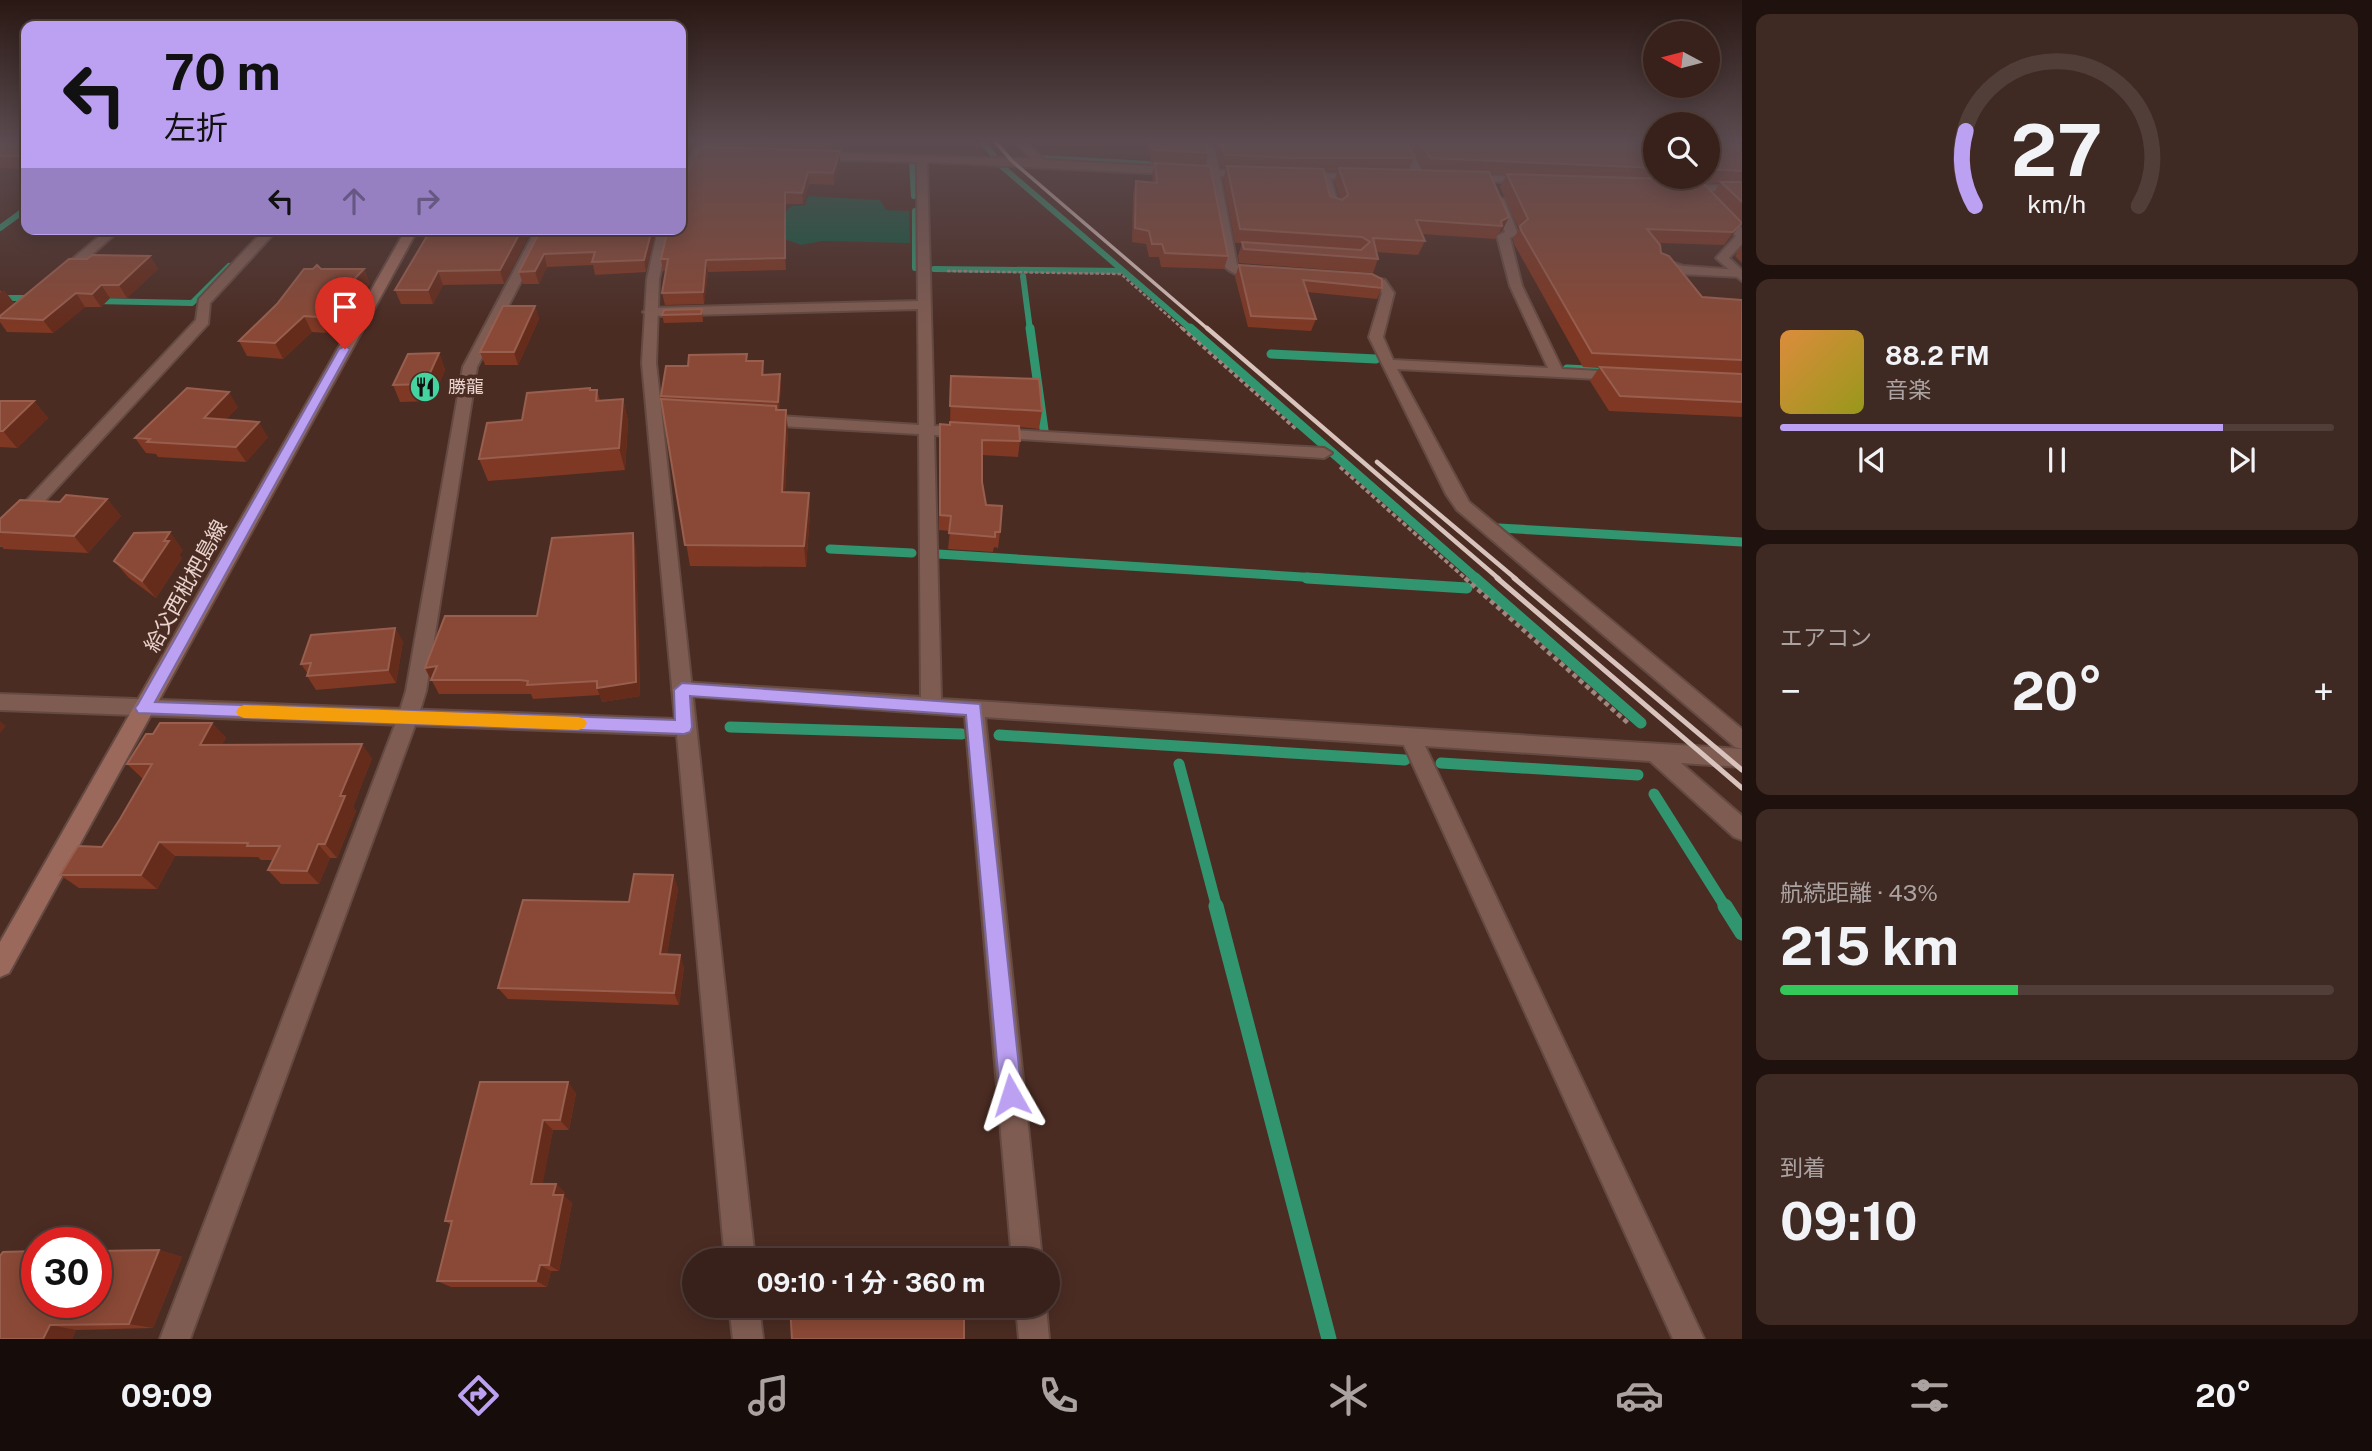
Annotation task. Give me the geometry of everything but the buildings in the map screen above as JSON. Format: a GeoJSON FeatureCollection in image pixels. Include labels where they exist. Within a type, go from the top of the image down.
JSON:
{"type":"FeatureCollection","features":[{"type":"Feature","properties":{"kind":"main road","name":"給父西枇杷島線"},"geometry":{"type":"LineString","coordinates":[[0,965],[409,235]]}},
{"type":"Feature","properties":{"kind":"street"},"geometry":{"type":"LineString","coordinates":[[923,201],[931,706]]}},
{"type":"Feature","properties":{"kind":"street"},"geometry":{"type":"LineString","coordinates":[[1221,201],[1222,222],[1234,249],[1231,267],[1240,272],[1279,274]]}},
{"type":"Feature","properties":{"kind":"street"},"geometry":{"type":"LineString","coordinates":[[1332,201],[1334,209]]}},
{"type":"Feature","properties":{"kind":"street"},"geometry":{"type":"LineString","coordinates":[[1498,201],[1512,234],[1503,236],[1516,286],[1557,373]]}},
{"type":"Feature","properties":{"kind":"street"},"geometry":{"type":"LineString","coordinates":[[1709,201],[1741,233],[1722,258],[1740,276]]}},
{"type":"Feature","properties":{"kind":"street"},"geometry":{"type":"LineString","coordinates":[[52,283],[108,235]]}},
{"type":"Feature","properties":{"kind":"street"},"geometry":{"type":"LineString","coordinates":[[0,539],[203,321],[204,302],[266,235]]}},
{"type":"Feature","properties":{"kind":"street"},"geometry":{"type":"LineString","coordinates":[[175,1339],[408,717],[416,691],[470,367],[539,235]]}},
{"type":"Feature","properties":{"kind":"street"},"geometry":{"type":"LineString","coordinates":[[663,235],[653,279],[649,363],[660,414],[684,727],[739,1248]]}},
{"type":"Feature","properties":{"kind":"street"},"geometry":{"type":"LineString","coordinates":[[1658,262],[1682,270],[1740,276]]}},
{"type":"Feature","properties":{"kind":"street"},"geometry":{"type":"LineString","coordinates":[[1344,278],[1381,283],[1388,293],[1376,337],[1462,506],[1742,741]]}},
{"type":"Feature","properties":{"kind":"street"},"geometry":{"type":"LineString","coordinates":[[650,312],[924,305]]}},
{"type":"Feature","properties":{"kind":"street"},"geometry":{"type":"LineString","coordinates":[[1388,364],[1636,377]]}},
{"type":"Feature","properties":{"kind":"street"},"geometry":{"type":"LineString","coordinates":[[749,419],[1324,453]]}},
{"type":"Feature","properties":{"kind":"street"},"geometry":{"type":"LineString","coordinates":[[682,690],[1742,758]]}},
{"type":"Feature","properties":{"kind":"street"},"geometry":{"type":"LineString","coordinates":[[0,702],[684,727]]}},
{"type":"Feature","properties":{"kind":"street"},"geometry":{"type":"LineString","coordinates":[[974,709],[1026,1248]]}},
{"type":"Feature","properties":{"kind":"street"},"geometry":{"type":"LineString","coordinates":[[1411,738],[1689,1339]]}},
{"type":"Feature","properties":{"kind":"street"},"geometry":{"type":"LineString","coordinates":[[1657,754],[1742,830]]}},
{"type":"Feature","properties":{"kind":"street"},"geometry":{"type":"LineString","coordinates":[[745,1318],[748,1339]]}},
{"type":"Feature","properties":{"kind":"street"},"geometry":{"type":"LineString","coordinates":[[1032,1318],[1034,1339]]}},
{"type":"Feature","properties":{"kind":"green space"},"geometry":{"type":"Polygon","coordinates":[[[806,201],[881,201],[886,210],[909,211],[910,243],[822,241],[801,245],[785,239],[781,215],[792,206],[805,205],[806,201]]]}},
{"type":"Feature","properties":{"kind":"waterway"},"geometry":{"type":"LineString","coordinates":[[1043,201],[1192,330]]}},
{"type":"Feature","properties":{"kind":"waterway"},"geometry":{"type":"LineString","coordinates":[[915,211],[915,268]]}},
{"type":"Feature","properties":{"kind":"waterway"},"geometry":{"type":"LineString","coordinates":[[0,228],[21,213]]}},
{"type":"Feature","properties":{"kind":"waterway"},"geometry":{"type":"LineString","coordinates":[[94,301],[192,303],[229,266]]}},
{"type":"Feature","properties":{"kind":"waterway"},"geometry":{"type":"LineString","coordinates":[[934,269],[1123,271]]}},
{"type":"Feature","properties":{"kind":"waterway"},"geometry":{"type":"LineString","coordinates":[[1023,276],[1030,330]]}},
{"type":"Feature","properties":{"kind":"waterway"},"geometry":{"type":"LineString","coordinates":[[0,298],[23,298]]}},
{"type":"Feature","properties":{"kind":"waterway"},"geometry":{"type":"LineString","coordinates":[[1030,328],[1044,430]]}},
{"type":"Feature","properties":{"kind":"waterway"},"geometry":{"type":"LineString","coordinates":[[1190,328],[1477,579]]}},
{"type":"Feature","properties":{"kind":"waterway"},"geometry":{"type":"LineString","coordinates":[[1271,354],[1376,359]]}},
{"type":"Feature","properties":{"kind":"waterway"},"geometry":{"type":"LineString","coordinates":[[1567,369],[1609,371]]}},
{"type":"Feature","properties":{"kind":"waterway"},"geometry":{"type":"LineString","coordinates":[[1499,528],[1742,542]]}},
{"type":"Feature","properties":{"kind":"waterway"},"geometry":{"type":"LineString","coordinates":[[830,549],[912,553]]}},
{"type":"Feature","properties":{"kind":"waterway"},"geometry":{"type":"LineString","coordinates":[[938,554],[1334,579]]}},
{"type":"Feature","properties":{"kind":"waterway"},"geometry":{"type":"LineString","coordinates":[[1307,578],[1467,588]]}},
{"type":"Feature","properties":{"kind":"waterway"},"geometry":{"type":"LineString","coordinates":[[1475,578],[1641,723]]}},
{"type":"Feature","properties":{"kind":"waterway"},"geometry":{"type":"LineString","coordinates":[[730,727],[962,734]]}},
{"type":"Feature","properties":{"kind":"waterway"},"geometry":{"type":"LineString","coordinates":[[999,735],[1405,760]]}},
{"type":"Feature","properties":{"kind":"waterway"},"geometry":{"type":"LineString","coordinates":[[1441,763],[1638,775]]}},
{"type":"Feature","properties":{"kind":"waterway"},"geometry":{"type":"LineString","coordinates":[[1179,764],[1217,908]]}},
{"type":"Feature","properties":{"kind":"waterway"},"geometry":{"type":"LineString","coordinates":[[1654,794],[1726,908]]}},
{"type":"Feature","properties":{"kind":"waterway"},"geometry":{"type":"LineString","coordinates":[[1216,906],[1329,1339]]}},
{"type":"Feature","properties":{"kind":"waterway"},"geometry":{"type":"LineString","coordinates":[[1725,906],[1742,933]]}},
{"type":"Feature","properties":{"kind":"railway"},"geometry":{"type":"LineString","coordinates":[[1059,201],[1209,330]]}},
{"type":"Feature","properties":{"kind":"railway"},"geometry":{"type":"LineString","coordinates":[[1207,328],[1499,579]]}},
{"type":"Feature","properties":{"kind":"railway"},"geometry":{"type":"LineString","coordinates":[[1377,462],[1516,579]]}},
{"type":"Feature","properties":{"kind":"railway"},"geometry":{"type":"LineString","coordinates":[[1497,578],[1742,788]]}},
{"type":"Feature","properties":{"kind":"railway"},"geometry":{"type":"LineString","coordinates":[[1514,578],[1742,770]]}},
{"type":"Feature","properties":{"kind":"slow traffic"},"geometry":{"type":"LineString","coordinates":[[244,712],[578,723]]}},
{"type":"Feature","properties":{"kind":"place","name":"勝龍"},"geometry":{"type":"Point","coordinates":[425,387]}},
{"type":"Feature","properties":{"kind":"route"},"geometry":{"type":"LineString","coordinates":[[345,349],[143,708],[684,727],[682,690],[974,709],[1011,1095]]}}]}
